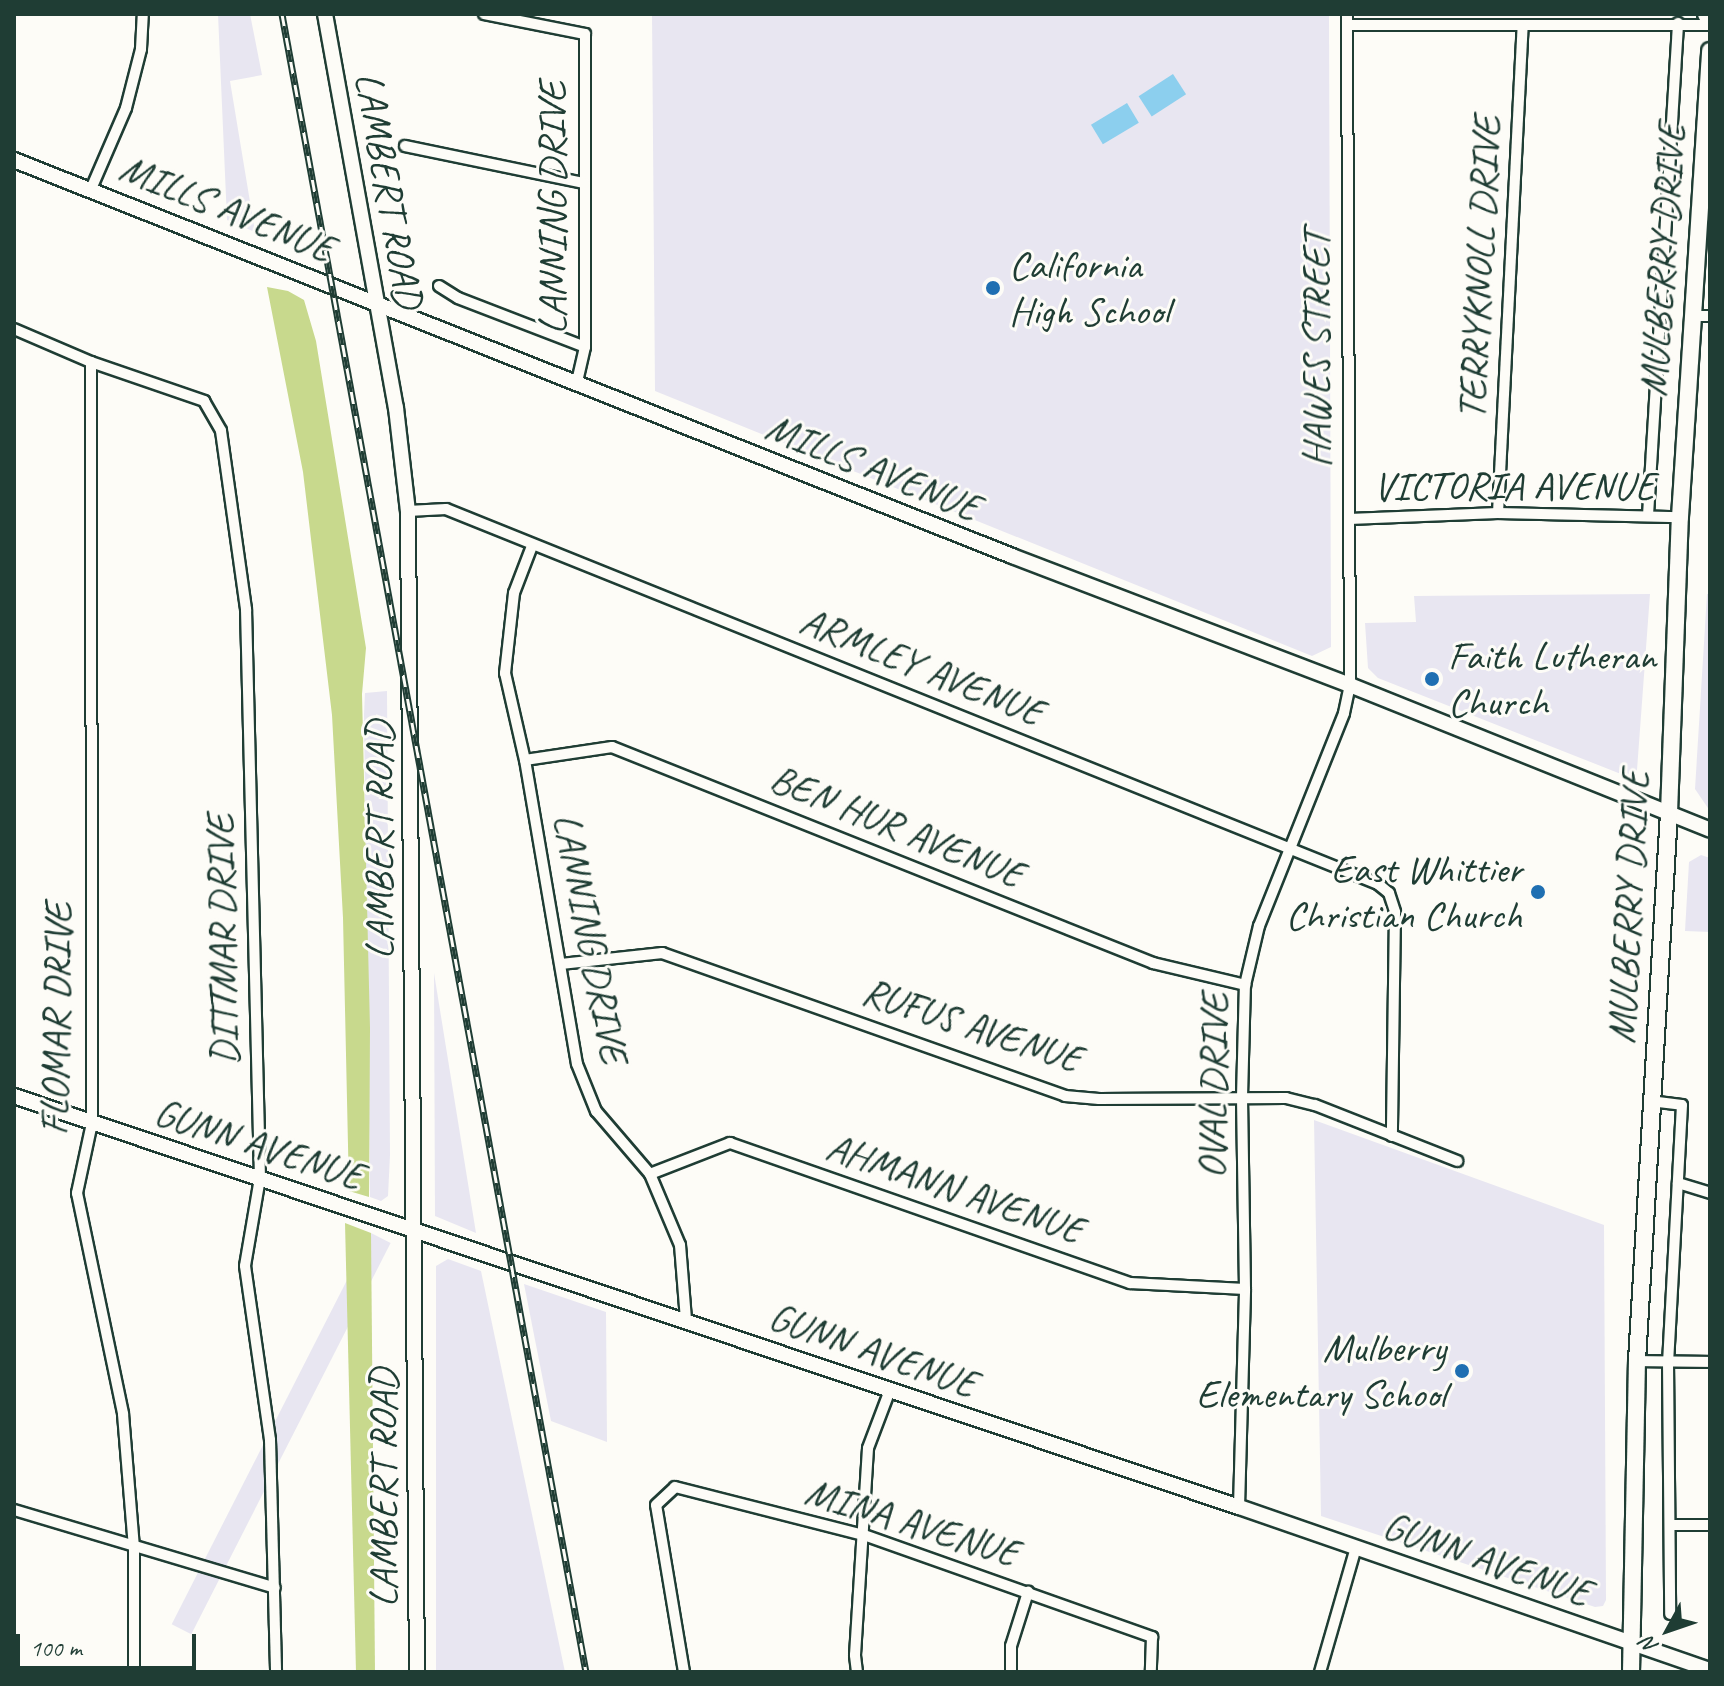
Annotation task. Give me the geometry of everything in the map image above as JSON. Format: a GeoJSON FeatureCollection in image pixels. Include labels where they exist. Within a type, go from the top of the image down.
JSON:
{"type":"FeatureCollection","features":[{"type":"Feature","properties":{"kind":"main road","name":"LAMBERT ROAD"},"geometry":{"type":"LineString","coordinates":[[325,14],[396,408],[408,511],[417,1672]]}},
{"type":"Feature","properties":{"kind":"main road"},"geometry":{"type":"LineString","coordinates":[[1706,14],[1710,23]]}},
{"type":"Feature","properties":{"kind":"main road","name":"MULBERRY DRIVE"},"geometry":{"type":"LineString","coordinates":[[1631,1672],[1637,1361],[1669,813],[1680,517],[1710,51]]}},
{"type":"Feature","properties":{"kind":"main road","name":"MILLS AVENUE"},"geometry":{"type":"LineString","coordinates":[[14,160],[1012,556],[1350,685],[1710,830]]}},
{"type":"Feature","properties":{"kind":"main road","name":"GUNN AVENUE"},"geometry":{"type":"LineString","coordinates":[[14,1096],[1541,1609],[1710,1670]]}},
{"type":"Feature","properties":{"kind":"street"},"geometry":{"type":"LineString","coordinates":[[91,189],[126,108],[141,49],[143,14]]}},
{"type":"Feature","properties":{"kind":"street","name":"LANNING DRIVE"},"geometry":{"type":"LineString","coordinates":[[484,14],[585,34],[585,347],[577,383]]}},
{"type":"Feature","properties":{"kind":"street"},"geometry":{"type":"LineString","coordinates":[[1347,20],[1523,26],[1710,23]]}},
{"type":"Feature","properties":{"kind":"street","name":"HAWES STREET"},"geometry":{"type":"LineString","coordinates":[[1347,20],[1350,685]]}},
{"type":"Feature","properties":{"kind":"street","name":"MULBERRY DRIVE"},"geometry":{"type":"LineString","coordinates":[[1648,515],[1678,23]]}},
{"type":"Feature","properties":{"kind":"street","name":"TERRYKNOLL DRIVE"},"geometry":{"type":"LineString","coordinates":[[1498,513],[1523,26]]}},
{"type":"Feature","properties":{"kind":"street"},"geometry":{"type":"LineString","coordinates":[[405,146],[584,183]]}},
{"type":"Feature","properties":{"kind":"street"},"geometry":{"type":"LineString","coordinates":[[439,286],[458,298],[585,347]]}},
{"type":"Feature","properties":{"kind":"street"},"geometry":{"type":"LineString","coordinates":[[1692,316],[1710,316]]}},
{"type":"Feature","properties":{"kind":"street"},"geometry":{"type":"LineString","coordinates":[[14,329],[91,362]]}},
{"type":"Feature","properties":{"kind":"street","name":"DITTMAR DRIVE"},"geometry":{"type":"LineString","coordinates":[[91,362],[204,401],[221,431],[246,609],[260,1178],[245,1266],[270,1440],[276,1672]]}},
{"type":"Feature","properties":{"kind":"street","name":"FLOMAR DRIVE"},"geometry":{"type":"LineString","coordinates":[[91,362],[92,1123],[77,1193],[123,1414],[134,1547],[134,1672]]}},
{"type":"Feature","properties":{"kind":"street","name":"ARMLEY AVENUE"},"geometry":{"type":"LineString","coordinates":[[408,511],[446,509],[1378,884],[1389,893],[1395,912],[1392,1136]]}},
{"type":"Feature","properties":{"kind":"street","name":"VICTORIA AVENUE"},"geometry":{"type":"LineString","coordinates":[[1349,519],[1498,513],[1680,517]]}},
{"type":"Feature","properties":{"kind":"street","name":"LANNING DRIVE"},"geometry":{"type":"LineString","coordinates":[[532,546],[514,593],[505,673],[525,760],[577,1064],[596,1111],[650,1174],[680,1245],[686,1320]]}},
{"type":"Feature","properties":{"kind":"street","name":"OVAL DRIVE"},"geometry":{"type":"LineString","coordinates":[[1239,1507],[1245,1289],[1242,1097],[1245,985],[1259,926],[1346,707],[1350,685]]}},
{"type":"Feature","properties":{"kind":"street","name":"BEN HUR AVENUE"},"geometry":{"type":"LineString","coordinates":[[525,760],[612,747],[1153,963],[1245,985]]}},
{"type":"Feature","properties":{"kind":"street","name":"RUFUS AVENUE"},"geometry":{"type":"LineString","coordinates":[[561,964],[645,952],[676,957],[1065,1096],[1099,1099],[1286,1098],[1457,1161]]}},
{"type":"Feature","properties":{"kind":"street"},"geometry":{"type":"LineString","coordinates":[[1650,1101],[1682,1105],[1668,1362],[1670,1614]]}},
{"type":"Feature","properties":{"kind":"street","name":"AHMANN AVENUE"},"geometry":{"type":"LineString","coordinates":[[650,1174],[730,1143],[1130,1283],[1245,1289]]}},
{"type":"Feature","properties":{"kind":"street"},"geometry":{"type":"LineString","coordinates":[[1678,1183],[1710,1193]]}},
{"type":"Feature","properties":{"kind":"street"},"geometry":{"type":"LineString","coordinates":[[1637,1361],[1710,1362]]}},
{"type":"Feature","properties":{"kind":"street"},"geometry":{"type":"LineString","coordinates":[[857,1672],[855,1655],[868,1448],[890,1390]]}},
{"type":"Feature","properties":{"kind":"street","name":"MINA AVENUE"},"geometry":{"type":"LineString","coordinates":[[684,1672],[656,1505],[675,1487],[864,1535],[1152,1637],[1151,1672]]}},
{"type":"Feature","properties":{"kind":"street"},"geometry":{"type":"LineString","coordinates":[[14,1510],[275,1588]]}},
{"type":"Feature","properties":{"kind":"street"},"geometry":{"type":"LineString","coordinates":[[1671,1525],[1710,1525]]}},
{"type":"Feature","properties":{"kind":"street"},"geometry":{"type":"LineString","coordinates":[[1320,1672],[1356,1547]]}},
{"type":"Feature","properties":{"kind":"street"},"geometry":{"type":"LineString","coordinates":[[1011,1672],[1011,1646],[1028,1592]]}},
{"type":"Feature","properties":{"kind":"shaded area"},"geometry":{"type":"Polygon","coordinates":[[[218,14],[250,14],[262,75],[230,81],[255,232],[227,220],[218,14]]]}},
{"type":"Feature","properties":{"kind":"shaded area","name":"California High School"},"geometry":{"type":"Polygon","coordinates":[[[652,14],[1329,14],[1331,647],[1312,656],[655,391],[652,14]]]}},
{"type":"Feature","properties":{"kind":"shaded area"},"geometry":{"type":"Polygon","coordinates":[[[1650,594],[1637,770],[1626,776],[1378,678],[1368,668],[1365,623],[1416,622],[1414,596],[1650,594]]]}},
{"type":"Feature","properties":{"kind":"shaded area"},"geometry":{"type":"Polygon","coordinates":[[[1707,594],[1710,594],[1710,811],[1695,789],[1707,594]]]}},
{"type":"Feature","properties":{"kind":"shaded area"},"geometry":{"type":"Polygon","coordinates":[[[387,691],[390,1155],[388,1196],[381,1201],[370,1197],[364,714],[365,693],[387,691]]]}},
{"type":"Feature","properties":{"kind":"shaded area"},"geometry":{"type":"Polygon","coordinates":[[[1701,855],[1710,858],[1710,932],[1685,931],[1689,862],[1701,855]]]}},
{"type":"Feature","properties":{"kind":"shaded area"},"geometry":{"type":"Polygon","coordinates":[[[434,973],[476,1233],[435,1216],[434,973]]]}},
{"type":"Feature","properties":{"kind":"shaded area","name":"Mulberry Elementary School"},"geometry":{"type":"Polygon","coordinates":[[[1314,1120],[1604,1225],[1606,1600],[1603,1606],[1595,1607],[1321,1516],[1314,1120]]]}},
{"type":"Feature","properties":{"kind":"shaded area"},"geometry":{"type":"Polygon","coordinates":[[[371,1233],[391,1243],[191,1634],[172,1624],[371,1233]]]}},
{"type":"Feature","properties":{"kind":"shaded area"},"geometry":{"type":"Polygon","coordinates":[[[448,1259],[481,1271],[565,1672],[436,1672],[436,1266],[448,1259]]]}},
{"type":"Feature","properties":{"kind":"shaded area"},"geometry":{"type":"Polygon","coordinates":[[[524,1284],[606,1312],[607,1442],[551,1421],[524,1284]]]}},
{"type":"Feature","properties":{"kind":"green space"},"geometry":{"type":"Polygon","coordinates":[[[267,287],[288,291],[304,300],[316,341],[366,648],[362,694],[370,1028],[369,1197],[349,1191],[343,918],[332,715],[303,472],[267,287]]]}},
{"type":"Feature","properties":{"kind":"green space"},"geometry":{"type":"Polygon","coordinates":[[[345,1223],[371,1233],[375,1672],[356,1672],[345,1223]]]}},
{"type":"Feature","properties":{"kind":"water"},"geometry":{"type":"Polygon","coordinates":[[[1173,74],[1186,94],[1152,116],[1139,96],[1173,74]]]}},
{"type":"Feature","properties":{"kind":"water"},"geometry":{"type":"Polygon","coordinates":[[[1127,103],[1139,123],[1103,144],[1091,125],[1127,103]]]}},
{"type":"Feature","properties":{"kind":"railway"},"geometry":{"type":"LineString","coordinates":[[282,14],[586,1672]]}},
{"type":"Feature","properties":{"kind":"place","name":"California High School"},"geometry":{"type":"Point","coordinates":[993,288]}},
{"type":"Feature","properties":{"kind":"place","name":"Faith Lutheran Church"},"geometry":{"type":"Point","coordinates":[1432,679]}},
{"type":"Feature","properties":{"kind":"place","name":"East Whittier Christian Church"},"geometry":{"type":"Point","coordinates":[1538,892]}},
{"type":"Feature","properties":{"kind":"place","name":"Mulberry Elementary School"},"geometry":{"type":"Point","coordinates":[1462,1371]}}]}
